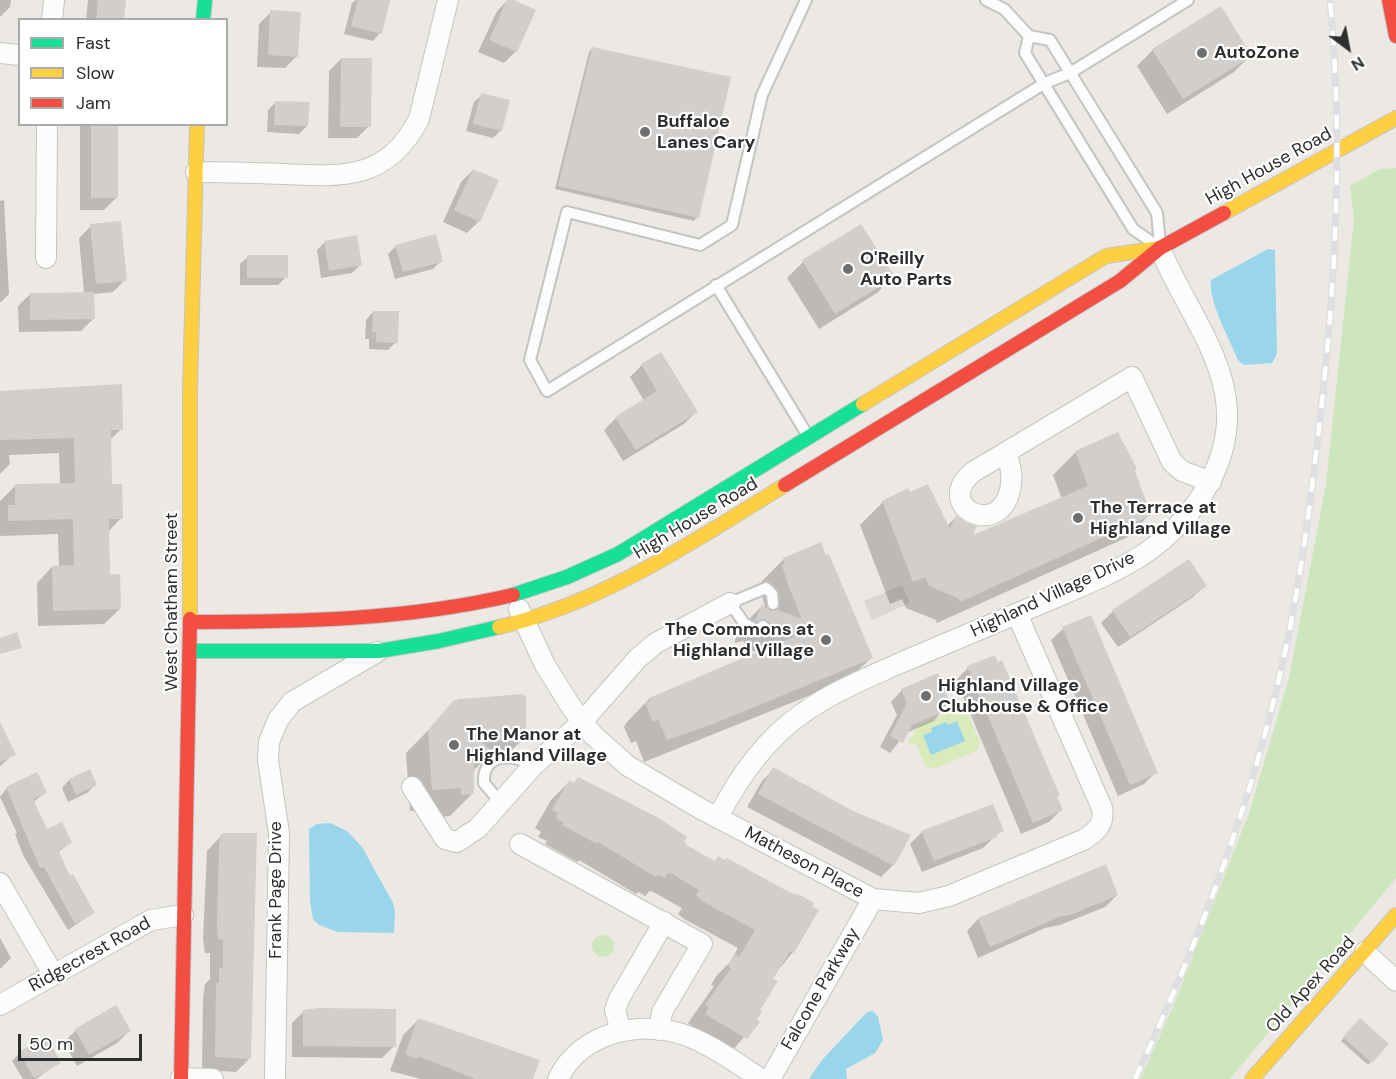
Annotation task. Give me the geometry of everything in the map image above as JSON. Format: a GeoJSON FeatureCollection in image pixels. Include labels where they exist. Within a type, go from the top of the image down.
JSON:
{"type":"FeatureCollection","features":[{"type":"Feature","properties":{"kind":"main road"},"geometry":{"type":"LineString","coordinates":[[203,18],[205,0]]}},
{"type":"Feature","properties":{"kind":"main road"},"geometry":{"type":"LineString","coordinates":[[1389,0],[1396,36]]}},
{"type":"Feature","properties":{"kind":"main road","name":"High House Road"},"geometry":{"type":"LineString","coordinates":[[190,622],[304,623],[380,619],[467,606],[515,595],[579,574],[816,450],[1120,281],[1160,248],[1396,117]]}},
{"type":"Feature","properties":{"kind":"main road","name":"West Chatham Street"},"geometry":{"type":"LineString","coordinates":[[181,1078],[190,651],[190,390],[197,126]]}},
{"type":"Feature","properties":{"kind":"main road","name":"High House Road"},"geometry":{"type":"LineString","coordinates":[[190,651],[379,651],[439,641],[523,621],[576,603],[646,570],[816,450],[1106,256],[1160,248]]}},
{"type":"Feature","properties":{"kind":"main road","name":"Old Apex Road"},"geometry":{"type":"LineString","coordinates":[[1252,1079],[1396,915]]}},
{"type":"Feature","properties":{"kind":"street"},"geometry":{"type":"LineString","coordinates":[[52,18],[54,0]]}},
{"type":"Feature","properties":{"kind":"street"},"geometry":{"type":"LineString","coordinates":[[196,172],[349,175],[383,162],[410,136],[419,119],[448,0]]}},
{"type":"Feature","properties":{"kind":"street"},"geometry":{"type":"LineString","coordinates":[[0,53],[18,55]]}},
{"type":"Feature","properties":{"kind":"street"},"geometry":{"type":"LineString","coordinates":[[46,126],[46,258]]}},
{"type":"Feature","properties":{"kind":"street","name":"Highland Village Drive"},"geometry":{"type":"LineString","coordinates":[[718,817],[742,776],[760,752],[783,727],[804,711],[858,682],[1090,582],[1146,552],[1186,517],[1210,482],[1223,445],[1225,393],[1210,350],[1172,278],[1160,248]]}},
{"type":"Feature","properties":{"kind":"street"},"geometry":{"type":"LineString","coordinates":[[1005,454],[1132,377],[1172,462],[1182,471],[1210,482]]}},
{"type":"Feature","properties":{"kind":"street","name":"Matheson Place"},"geometry":{"type":"LineString","coordinates":[[515,595],[523,621],[545,665],[582,722],[628,766],[718,817],[873,899],[919,903],[949,896],[1083,840],[1100,825],[1102,808],[1017,614]]}},
{"type":"Feature","properties":{"kind":"street"},"geometry":{"type":"LineString","coordinates":[[412,787],[442,837],[452,842],[470,835],[533,766],[582,722],[638,658],[656,643],[730,603]]}},
{"type":"Feature","properties":{"kind":"street","name":"Frank Page Drive"},"geometry":{"type":"LineString","coordinates":[[275,1079],[279,833],[268,760],[269,741],[278,720],[292,702],[379,651]]}},
{"type":"Feature","properties":{"kind":"street"},"geometry":{"type":"LineString","coordinates":[[520,844],[702,944],[662,1012],[659,1030]]}},
{"type":"Feature","properties":{"kind":"street"},"geometry":{"type":"LineString","coordinates":[[0,883],[53,974]]}},
{"type":"Feature","properties":{"kind":"street","name":"Falcone Parkway"},"geometry":{"type":"LineString","coordinates":[[770,1079],[873,899]]}},
{"type":"Feature","properties":{"kind":"street","name":"Ridgecrest Road"},"geometry":{"type":"LineString","coordinates":[[0,1005],[152,920],[183,915]]}},
{"type":"Feature","properties":{"kind":"street"},"geometry":{"type":"LineString","coordinates":[[621,1031],[615,1010],[618,999],[664,922]]}},
{"type":"Feature","properties":{"kind":"street"},"geometry":{"type":"LineString","coordinates":[[1365,952],[1396,981]]}},
{"type":"Feature","properties":{"kind":"street"},"geometry":{"type":"LineString","coordinates":[[558,1079],[575,1053],[598,1039],[621,1031],[659,1030],[686,1035],[761,1079]]}},
{"type":"Feature","properties":{"kind":"street"},"geometry":{"type":"LineString","coordinates":[[181,1078],[213,1079]]}},
{"type":"Feature","properties":{"kind":"lane"},"geometry":{"type":"LineString","coordinates":[[806,0],[762,95],[732,225],[700,245],[567,212],[530,360],[546,391],[1045,83],[1070,73],[1188,0]]}},
{"type":"Feature","properties":{"kind":"lane"},"geometry":{"type":"LineString","coordinates":[[986,0],[1004,9],[1029,36],[1050,40],[1157,213],[1160,248]]}},
{"type":"Feature","properties":{"kind":"lane"},"geometry":{"type":"LineString","coordinates":[[1029,36],[1025,53],[1133,229],[1160,248]]}},
{"type":"Feature","properties":{"kind":"lane"},"geometry":{"type":"LineString","coordinates":[[716,285],[816,450]]}},
{"type":"Feature","properties":{"kind":"lane"},"geometry":{"type":"LineString","coordinates":[[763,626],[757,631],[750,629],[730,603],[766,588],[772,594],[773,604]]}},
{"type":"Feature","properties":{"kind":"lane"},"geometry":{"type":"LineString","coordinates":[[500,802],[484,783],[485,773],[491,765],[497,759],[507,756],[517,757],[533,766]]}},
{"type":"Feature","properties":{"kind":"green space"},"geometry":{"type":"Polygon","coordinates":[[[1396,168],[1396,878],[1230,1079],[1140,1079],[1173,1007],[1249,813],[1289,678],[1326,484],[1354,219],[1350,186],[1380,169],[1396,168]]]}},
{"type":"Feature","properties":{"kind":"green space"},"geometry":{"type":"Polygon","coordinates":[[[962,700],[980,742],[978,750],[934,769],[925,766],[916,743],[907,745],[918,726],[951,712],[949,706],[962,700]]]}},
{"type":"Feature","properties":{"kind":"green space"},"geometry":{"type":"Polygon","coordinates":[[[603,935],[611,938],[614,946],[611,954],[603,957],[595,954],[592,946],[595,938],[603,935]]]}},
{"type":"Feature","properties":{"kind":"shaded area"},"geometry":{"type":"Polygon","coordinates":[[[902,585],[910,603],[872,620],[864,601],[902,585]]]}},
{"type":"Feature","properties":{"kind":"water"},"geometry":{"type":"Polygon","coordinates":[[[1268,249],[1275,250],[1277,354],[1272,363],[1244,365],[1238,360],[1220,320],[1213,299],[1211,280],[1268,249]]]}},
{"type":"Feature","properties":{"kind":"water"},"geometry":{"type":"Polygon","coordinates":[[[957,721],[965,741],[931,755],[923,735],[932,732],[931,728],[946,722],[948,725],[957,721]]]}},
{"type":"Feature","properties":{"kind":"water"},"geometry":{"type":"Polygon","coordinates":[[[330,823],[347,831],[362,847],[393,903],[394,933],[338,932],[319,925],[313,919],[310,902],[309,829],[317,824],[330,823]]]}},
{"type":"Feature","properties":{"kind":"water"},"geometry":{"type":"Polygon","coordinates":[[[873,1011],[878,1017],[883,1040],[875,1053],[846,1069],[847,1079],[809,1079],[822,1060],[867,1012],[873,1011]]]}},
{"type":"Feature","properties":{"kind":"building"},"geometry":{"type":"Polygon","coordinates":[[[98,0],[126,0],[124,18],[96,18],[98,0]]]}},
{"type":"Feature","properties":{"kind":"building"},"geometry":{"type":"Polygon","coordinates":[[[358,0],[390,0],[382,34],[351,26],[358,0]]]}},
{"type":"Feature","properties":{"kind":"building"},"geometry":{"type":"Polygon","coordinates":[[[507,0],[514,0],[536,10],[517,52],[489,40],[507,0]]]}},
{"type":"Feature","properties":{"kind":"building","name":"AutoZone"},"geometry":{"type":"Polygon","coordinates":[[[1221,6],[1252,56],[1183,99],[1152,49],[1221,6]]]}},
{"type":"Feature","properties":{"kind":"building"},"geometry":{"type":"Polygon","coordinates":[[[270,10],[301,12],[298,57],[268,55],[270,10]]]}},
{"type":"Feature","properties":{"kind":"building","name":"Buffaloe Lanes Cary"},"geometry":{"type":"Polygon","coordinates":[[[592,47],[731,77],[699,218],[558,186],[592,47]]]}},
{"type":"Feature","properties":{"kind":"building"},"geometry":{"type":"Polygon","coordinates":[[[341,58],[372,58],[371,127],[340,127],[341,58]]]}},
{"type":"Feature","properties":{"kind":"building"},"geometry":{"type":"Polygon","coordinates":[[[481,93],[510,100],[502,131],[473,124],[481,93]]]}},
{"type":"Feature","properties":{"kind":"building"},"geometry":{"type":"Polygon","coordinates":[[[275,101],[310,102],[308,126],[274,125],[275,101]]]}},
{"type":"Feature","properties":{"kind":"building"},"geometry":{"type":"Polygon","coordinates":[[[91,126],[118,126],[118,198],[91,198],[91,126]]]}},
{"type":"Feature","properties":{"kind":"building"},"geometry":{"type":"Polygon","coordinates":[[[473,169],[499,180],[480,222],[454,210],[473,169]]]}},
{"type":"Feature","properties":{"kind":"building"},"geometry":{"type":"Polygon","coordinates":[[[121,221],[127,281],[96,284],[90,224],[121,221]]]}},
{"type":"Feature","properties":{"kind":"building","name":"O'Reilly Auto Parts"},"geometry":{"type":"Polygon","coordinates":[[[861,224],[895,277],[835,314],[802,260],[861,224]]]}},
{"type":"Feature","properties":{"kind":"building"},"geometry":{"type":"Polygon","coordinates":[[[436,234],[443,262],[403,272],[395,245],[436,234]]]}},
{"type":"Feature","properties":{"kind":"building"},"geometry":{"type":"Polygon","coordinates":[[[357,235],[362,265],[329,271],[324,241],[357,235]]]}},
{"type":"Feature","properties":{"kind":"building"},"geometry":{"type":"Polygon","coordinates":[[[247,255],[288,255],[288,278],[247,278],[247,255]]]}},
{"type":"Feature","properties":{"kind":"building"},"geometry":{"type":"Polygon","coordinates":[[[94,292],[95,319],[30,320],[30,293],[94,292]]]}},
{"type":"Feature","properties":{"kind":"building"},"geometry":{"type":"Polygon","coordinates":[[[373,311],[399,311],[398,343],[376,342],[376,332],[372,332],[373,311]]]}},
{"type":"Feature","properties":{"kind":"building"},"geometry":{"type":"Polygon","coordinates":[[[661,352],[698,412],[636,450],[615,417],[657,391],[641,364],[661,352]]]}},
{"type":"Feature","properties":{"kind":"building"},"geometry":{"type":"Polygon","coordinates":[[[122,384],[123,430],[111,430],[112,484],[122,484],[123,519],[109,519],[110,575],[120,574],[121,609],[53,611],[52,566],[74,565],[73,519],[8,521],[8,505],[15,505],[15,484],[75,483],[74,438],[0,440],[0,391],[122,384]]]}},
{"type":"Feature","properties":{"kind":"building","name":"The Terrace at Highland Village"},"geometry":{"type":"Polygon","coordinates":[[[1118,432],[1137,469],[1135,470],[1140,486],[1152,515],[960,602],[958,598],[929,586],[925,577],[913,582],[882,501],[908,488],[910,492],[928,484],[950,529],[956,515],[965,522],[977,526],[973,535],[1088,486],[1075,451],[1118,432]]]}},
{"type":"Feature","properties":{"kind":"building","name":"The Commons at Highland Village"},"geometry":{"type":"Polygon","coordinates":[[[821,542],[826,555],[829,554],[873,658],[713,724],[667,740],[658,719],[653,722],[645,703],[650,701],[649,698],[795,636],[770,627],[766,619],[755,621],[762,604],[770,611],[778,610],[802,619],[788,585],[782,565],[785,564],[783,558],[821,542]]]}},
{"type":"Feature","properties":{"kind":"building"},"geometry":{"type":"Polygon","coordinates":[[[1189,559],[1207,586],[1130,637],[1112,610],[1189,559]]]}},
{"type":"Feature","properties":{"kind":"building"},"geometry":{"type":"Polygon","coordinates":[[[1091,615],[1158,773],[1130,785],[1062,627],[1091,615]]]}},
{"type":"Feature","properties":{"kind":"building"},"geometry":{"type":"Polygon","coordinates":[[[17,632],[22,648],[0,654],[0,638],[17,632]]]}},
{"type":"Feature","properties":{"kind":"building"},"geometry":{"type":"Polygon","coordinates":[[[995,655],[998,662],[1002,660],[1060,796],[1057,797],[1063,810],[1033,823],[967,666],[995,655]]]}},
{"type":"Feature","properties":{"kind":"building","name":"Highland Village Clubhouse & Office"},"geometry":{"type":"Polygon","coordinates":[[[938,673],[950,702],[944,705],[947,710],[912,725],[903,743],[890,736],[907,703],[901,689],[938,673]]]}},
{"type":"Feature","properties":{"kind":"building","name":"The Manor at Highland Village"},"geometry":{"type":"Polygon","coordinates":[[[521,694],[526,696],[526,738],[482,742],[494,753],[482,761],[474,754],[474,794],[461,795],[461,788],[432,790],[428,730],[454,700],[521,694]]]}},
{"type":"Feature","properties":{"kind":"building"},"geometry":{"type":"Polygon","coordinates":[[[0,722],[16,755],[0,762],[0,722]]]}},
{"type":"Feature","properties":{"kind":"building"},"geometry":{"type":"Polygon","coordinates":[[[773,767],[853,811],[911,835],[894,866],[758,794],[773,767]]]}},
{"type":"Feature","properties":{"kind":"building"},"geometry":{"type":"Polygon","coordinates":[[[90,769],[97,785],[76,795],[69,779],[90,769]]]}},
{"type":"Feature","properties":{"kind":"building"},"geometry":{"type":"Polygon","coordinates":[[[37,772],[47,793],[33,799],[47,829],[62,822],[72,843],[58,850],[70,876],[73,874],[95,913],[75,924],[44,867],[40,868],[6,787],[37,772]]]}},
{"type":"Feature","properties":{"kind":"building"},"geometry":{"type":"Polygon","coordinates":[[[578,777],[659,818],[687,837],[684,842],[688,846],[715,861],[718,856],[725,860],[727,858],[791,893],[800,895],[814,903],[812,906],[819,910],[794,953],[790,951],[773,979],[778,981],[760,1010],[762,1011],[757,1020],[760,1022],[747,1039],[705,1014],[709,1007],[705,1005],[731,968],[728,966],[735,954],[739,957],[755,930],[702,901],[696,895],[699,890],[672,874],[668,873],[665,878],[657,874],[656,877],[598,842],[597,844],[562,825],[564,823],[556,818],[558,813],[552,810],[569,780],[574,783],[578,777]]]}},
{"type":"Feature","properties":{"kind":"building"},"geometry":{"type":"Polygon","coordinates":[[[993,804],[1004,831],[996,834],[997,837],[934,861],[921,831],[993,804]]]}},
{"type":"Feature","properties":{"kind":"building"},"geometry":{"type":"Polygon","coordinates":[[[257,833],[251,1059],[215,1057],[216,983],[219,983],[219,968],[223,968],[223,940],[218,939],[217,924],[219,850],[220,835],[257,833]]]}},
{"type":"Feature","properties":{"kind":"building"},"geometry":{"type":"Polygon","coordinates":[[[1106,864],[1118,895],[1073,914],[1059,917],[990,947],[978,918],[1106,864]]]}},
{"type":"Feature","properties":{"kind":"building"},"geometry":{"type":"Polygon","coordinates":[[[116,1005],[131,1031],[89,1055],[75,1029],[116,1005]]]}},
{"type":"Feature","properties":{"kind":"building"},"geometry":{"type":"Polygon","coordinates":[[[319,1008],[396,1009],[396,1047],[303,1046],[303,1010],[319,1008]]]}},
{"type":"Feature","properties":{"kind":"building"},"geometry":{"type":"Polygon","coordinates":[[[418,1018],[540,1060],[533,1079],[476,1079],[418,1056],[417,1059],[405,1054],[418,1018]]]}},
{"type":"Feature","properties":{"kind":"building"},"geometry":{"type":"Polygon","coordinates":[[[1360,1018],[1389,1044],[1372,1063],[1343,1037],[1360,1018]]]}},
{"type":"Feature","properties":{"kind":"building"},"geometry":{"type":"Polygon","coordinates":[[[46,1036],[61,1063],[34,1078],[19,1052],[46,1036]]]}},
{"type":"Feature","properties":{"kind":"railway"},"geometry":{"type":"LineString","coordinates":[[1135,1079],[1195,941],[1230,847],[1260,751],[1281,671],[1294,607],[1317,445],[1333,278],[1337,167],[1330,0]]}},
{"type":"Feature","properties":{"kind":"traffic: fast"},"geometry":{"type":"LineString","coordinates":[[203,18],[205,0]]}},
{"type":"Feature","properties":{"kind":"traffic: fast"},"geometry":{"type":"LineString","coordinates":[[513,595],[567,577],[618,554],[863,404]]}},
{"type":"Feature","properties":{"kind":"traffic: fast"},"geometry":{"type":"LineString","coordinates":[[190,651],[379,651],[439,641],[499,627]]}},
{"type":"Feature","properties":{"kind":"traffic: slow"},"geometry":{"type":"LineString","coordinates":[[1224,213],[1396,118]]}},
{"type":"Feature","properties":{"kind":"traffic: slow"},"geometry":{"type":"LineString","coordinates":[[190,619],[190,390],[197,126]]}},
{"type":"Feature","properties":{"kind":"traffic: slow"},"geometry":{"type":"LineString","coordinates":[[863,404],[1106,256],[1160,248]]}},
{"type":"Feature","properties":{"kind":"traffic: slow"},"geometry":{"type":"LineString","coordinates":[[499,627],[538,616],[612,586],[648,568],[785,485]]}},
{"type":"Feature","properties":{"kind":"traffic: slow"},"geometry":{"type":"LineString","coordinates":[[1252,1079],[1396,915]]}},
{"type":"Feature","properties":{"kind":"traffic: jam"},"geometry":{"type":"LineString","coordinates":[[1389,0],[1396,36]]}},
{"type":"Feature","properties":{"kind":"traffic: jam"},"geometry":{"type":"LineString","coordinates":[[785,485],[1120,281],[1160,248],[1224,213]]}},
{"type":"Feature","properties":{"kind":"traffic: jam"},"geometry":{"type":"LineString","coordinates":[[190,622],[312,620],[393,615],[513,595]]}},
{"type":"Feature","properties":{"kind":"traffic: jam"},"geometry":{"type":"LineString","coordinates":[[181,1079],[190,619]]}},
{"type":"Feature","properties":{"kind":"place","name":"AutoZone"},"geometry":{"type":"Point","coordinates":[1202,53]}},
{"type":"Feature","properties":{"kind":"place","name":"Buffaloe Lanes Cary"},"geometry":{"type":"Point","coordinates":[645,132]}},
{"type":"Feature","properties":{"kind":"place","name":"O'Reilly Auto Parts"},"geometry":{"type":"Point","coordinates":[848,269]}},
{"type":"Feature","properties":{"kind":"place","name":"The Terrace at Highland Village"},"geometry":{"type":"Point","coordinates":[1078,518]}},
{"type":"Feature","properties":{"kind":"place","name":"The Commons at Highland Village"},"geometry":{"type":"Point","coordinates":[826,640]}},
{"type":"Feature","properties":{"kind":"place","name":"Highland Village Clubhouse & Office"},"geometry":{"type":"Point","coordinates":[926,696]}},
{"type":"Feature","properties":{"kind":"place","name":"The Manor at Highland Village"},"geometry":{"type":"Point","coordinates":[454,745]}}]}
